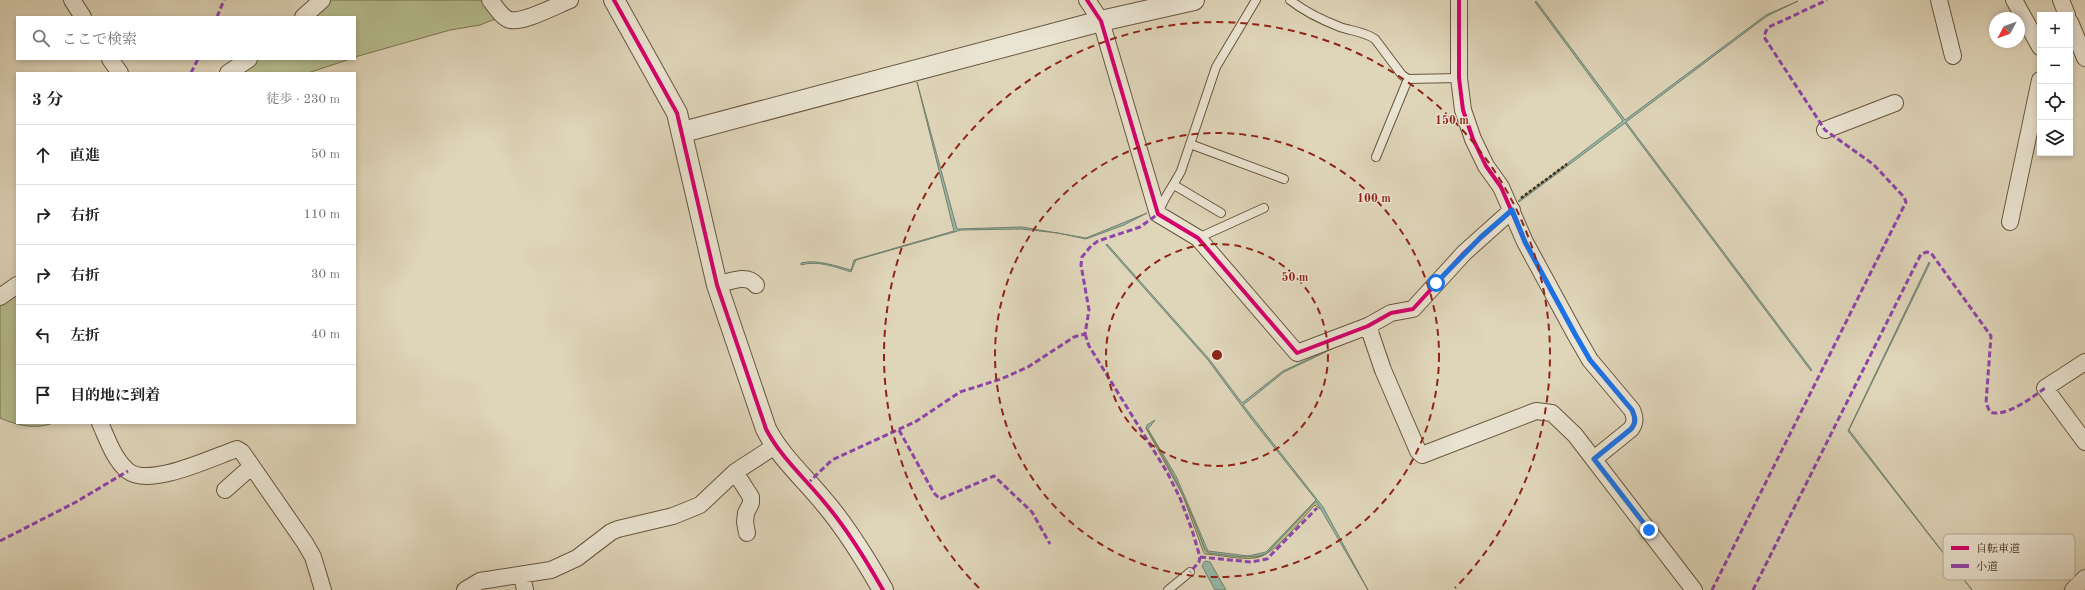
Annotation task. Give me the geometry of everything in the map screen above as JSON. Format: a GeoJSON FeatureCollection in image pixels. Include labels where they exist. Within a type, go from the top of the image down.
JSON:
{"type":"FeatureCollection","features":[{"type":"Feature","properties":{"kind":"street"},"geometry":{"type":"LineString","coordinates":[[72,0],[82,16]]}},
{"type":"Feature","properties":{"kind":"street"},"geometry":{"type":"LineString","coordinates":[[304,16],[322,0]]}},
{"type":"Feature","properties":{"kind":"street"},"geometry":{"type":"LineString","coordinates":[[490,0],[503,16],[510,20],[520,20],[570,0]]}},
{"type":"Feature","properties":{"kind":"street"},"geometry":{"type":"LineString","coordinates":[[614,0],[670,98],[682,132],[717,285],[759,411],[775,446],[839,521],[860,550],[883,590]]}},
{"type":"Feature","properties":{"kind":"street"},"geometry":{"type":"LineString","coordinates":[[1086,0],[1101,21],[1158,214],[1198,238],[1297,353],[1368,326],[1391,313],[1413,309],[1464,253],[1515,205]]}},
{"type":"Feature","properties":{"kind":"street"},"geometry":{"type":"LineString","coordinates":[[682,132],[1101,21],[1194,0]]}},
{"type":"Feature","properties":{"kind":"street"},"geometry":{"type":"LineString","coordinates":[[1459,0],[1459,78],[1463,110],[1473,139],[1486,166],[1515,205],[1525,242],[1590,360],[1632,410],[1635,417],[1635,424],[1631,429],[1594,459]]}},
{"type":"Feature","properties":{"kind":"street"},"geometry":{"type":"LineString","coordinates":[[1939,0],[1952,56]]}},
{"type":"Feature","properties":{"kind":"street"},"geometry":{"type":"LineString","coordinates":[[2014,0],[2037,42]]}},
{"type":"Feature","properties":{"kind":"street"},"geometry":{"type":"LineString","coordinates":[[2061,0],[2066,12]]}},
{"type":"Feature","properties":{"kind":"street"},"geometry":{"type":"LineString","coordinates":[[2073,29],[2085,58]]}},
{"type":"Feature","properties":{"kind":"street"},"geometry":{"type":"LineString","coordinates":[[111,60],[119,72]]}},
{"type":"Feature","properties":{"kind":"street"},"geometry":{"type":"LineString","coordinates":[[230,72],[248,60]]}},
{"type":"Feature","properties":{"kind":"street"},"geometry":{"type":"LineString","coordinates":[[2010,222],[2039,84]]}},
{"type":"Feature","properties":{"kind":"street"},"geometry":{"type":"LineString","coordinates":[[1825,130],[1895,103]]}},
{"type":"Feature","properties":{"kind":"street"},"geometry":{"type":"LineString","coordinates":[[717,285],[745,278],[753,281],[756,285]]}},
{"type":"Feature","properties":{"kind":"street"},"geometry":{"type":"LineString","coordinates":[[0,297],[16,286]]}},
{"type":"Feature","properties":{"kind":"street"},"geometry":{"type":"LineString","coordinates":[[1368,326],[1383,370],[1418,451],[1422,456],[1536,411],[1543,410],[1552,413],[1562,420],[1594,459],[1694,590]]}},
{"type":"Feature","properties":{"kind":"street"},"geometry":{"type":"LineString","coordinates":[[2085,362],[2045,388],[2085,442]]}},
{"type":"Feature","properties":{"kind":"street"},"geometry":{"type":"LineString","coordinates":[[100,424],[116,456],[128,471],[136,474],[160,476],[237,449],[247,457],[305,543],[313,557],[323,590]]}},
{"type":"Feature","properties":{"kind":"street"},"geometry":{"type":"LineString","coordinates":[[465,590],[480,582],[524,583],[577,558],[611,532],[686,512],[700,505],[735,472],[775,446]]}},
{"type":"Feature","properties":{"kind":"street"},"geometry":{"type":"LineString","coordinates":[[225,490],[252,466]]}},
{"type":"Feature","properties":{"kind":"street"},"geometry":{"type":"LineString","coordinates":[[735,472],[751,497],[751,503],[745,522],[747,533]]}},
{"type":"Feature","properties":{"kind":"street"},"geometry":{"type":"LineString","coordinates":[[2073,590],[2085,578]]}},
{"type":"Feature","properties":{"kind":"lane"},"geometry":{"type":"LineString","coordinates":[[1158,214],[1162,202],[1174,185],[1181,171],[1216,67],[1256,0]]}},
{"type":"Feature","properties":{"kind":"lane"},"geometry":{"type":"LineString","coordinates":[[1290,0],[1315,16],[1369,35],[1375,39],[1402,75],[1408,78],[1459,78]]}},
{"type":"Feature","properties":{"kind":"lane"},"geometry":{"type":"LineString","coordinates":[[1376,156],[1408,78]]}},
{"type":"Feature","properties":{"kind":"lane"},"geometry":{"type":"LineString","coordinates":[[1190,144],[1284,179]]}},
{"type":"Feature","properties":{"kind":"lane"},"geometry":{"type":"LineString","coordinates":[[1174,185],[1221,213]]}},
{"type":"Feature","properties":{"kind":"lane"},"geometry":{"type":"LineString","coordinates":[[1198,238],[1264,208]]}},
{"type":"Feature","properties":{"kind":"lane"},"geometry":{"type":"LineString","coordinates":[[1168,590],[1190,572]]}},
{"type":"Feature","properties":{"kind":"path"},"geometry":{"type":"LineString","coordinates":[[1515,205],[1567,164]]}},
{"type":"Feature","properties":{"kind":"shaded area"},"geometry":{"type":"Polygon","coordinates":[[[322,0],[490,0],[503,16],[480,25],[450,30],[356,57],[356,16],[304,16],[322,0]]]}},
{"type":"Feature","properties":{"kind":"shaded area"},"geometry":{"type":"Polygon","coordinates":[[[1536,1],[1625,120],[1766,15],[1798,1],[1767,16],[1626,122],[1812,370],[1811,371],[1625,123],[1519,202],[1518,201],[1623,121],[1535,2],[1536,1]]]}},
{"type":"Feature","properties":{"kind":"shaded area"},"geometry":{"type":"Polygon","coordinates":[[[249,60],[347,60],[311,72],[231,72],[249,60]]]}},
{"type":"Feature","properties":{"kind":"shaded area"},"geometry":{"type":"Polygon","coordinates":[[[917,82],[957,229],[1022,227],[1055,233],[1021,229],[961,230],[856,260],[851,272],[833,266],[813,263],[801,265],[801,263],[807,262],[819,262],[851,270],[854,260],[954,231],[917,82]]]}},
{"type":"Feature","properties":{"kind":"shaded area"},"geometry":{"type":"Polygon","coordinates":[[[1147,213],[1124,225],[1086,239],[1062,234],[1086,238],[1147,213]]]}},
{"type":"Feature","properties":{"kind":"shaded area"},"geometry":{"type":"Polygon","coordinates":[[[1107,244],[1209,359],[1242,403],[1283,371],[1365,333],[1284,372],[1243,405],[1323,507],[1368,590],[1316,501],[1266,554],[1252,557],[1209,553],[1205,550],[1193,518],[1179,488],[1164,457],[1146,428],[1147,425],[1155,420],[1148,429],[1176,476],[1208,551],[1248,556],[1266,552],[1316,500],[1250,417],[1208,360],[1106,245],[1107,244]]]}},
{"type":"Feature","properties":{"kind":"shaded area"},"geometry":{"type":"Polygon","coordinates":[[[1929,262],[1930,263],[1849,430],[1943,553],[1848,431],[1929,262]]]}},
{"type":"Feature","properties":{"kind":"shaded area"},"geometry":{"type":"Polygon","coordinates":[[[16,286],[16,424],[0,418],[0,297],[16,286]]]}},
{"type":"Feature","properties":{"kind":"shaded area"},"geometry":{"type":"Polygon","coordinates":[[[17,424],[50,424],[39,426],[17,424]]]}},
{"type":"Feature","properties":{"kind":"shaded area"},"geometry":{"type":"Polygon","coordinates":[[[1146,428],[1164,457],[1181,493],[1146,428]]]}},
{"type":"Feature","properties":{"kind":"shaded area"},"geometry":{"type":"Polygon","coordinates":[[[1184,499],[1205,550],[1209,553],[1256,557],[1265,554],[1255,558],[1237,558],[1205,554],[1184,499]]]}},
{"type":"Feature","properties":{"kind":"shaded area"},"geometry":{"type":"Polygon","coordinates":[[[1316,501],[1322,508],[1320,509],[1315,505],[1279,544],[1267,553],[1316,501]]]}},
{"type":"Feature","properties":{"kind":"shaded area"},"geometry":{"type":"Polygon","coordinates":[[[1205,561],[1210,562],[1226,590],[1215,590],[1202,566],[1205,561]]]}},
{"type":"Feature","properties":{"kind":"marked path"},"geometry":{"type":"LineString","coordinates":[[217,16],[224,0]]}},
{"type":"Feature","properties":{"kind":"marked path"},"geometry":{"type":"LineString","coordinates":[[1712,590],[1906,202],[1904,197],[1873,164],[1825,130],[1764,37],[1769,27],[1827,0]]}},
{"type":"Feature","properties":{"kind":"marked path"},"geometry":{"type":"LineString","coordinates":[[192,72],[198,60]]}},
{"type":"Feature","properties":{"kind":"marked path"},"geometry":{"type":"LineString","coordinates":[[807,484],[832,460],[915,422],[960,392],[1001,379],[1028,367],[1074,337],[1085,334],[1089,310],[1081,265],[1082,257],[1091,246],[1098,241],[1140,227],[1158,214]]}},
{"type":"Feature","properties":{"kind":"marked path"},"geometry":{"type":"LineString","coordinates":[[1753,590],[1921,254],[1927,252],[1931,253],[1991,336],[1986,403],[1990,412],[2003,412],[2019,406],[2045,388]]}},
{"type":"Feature","properties":{"kind":"marked path"},"geometry":{"type":"LineString","coordinates":[[1085,334],[1089,346],[1167,472],[1180,498],[1200,557],[1199,562],[1190,572]]}},
{"type":"Feature","properties":{"kind":"marked path"},"geometry":{"type":"LineString","coordinates":[[899,430],[934,493],[940,499],[994,476],[1032,512],[1050,544]]}},
{"type":"Feature","properties":{"kind":"marked path"},"geometry":{"type":"LineString","coordinates":[[0,541],[76,502],[128,471]]}},
{"type":"Feature","properties":{"kind":"marked path"},"geometry":{"type":"LineString","coordinates":[[1200,557],[1251,562],[1267,559],[1317,508]]}},
{"type":"Feature","properties":{"kind":"cycle path"},"geometry":{"type":"LineString","coordinates":[[614,0],[677,113],[717,285],[766,429],[786,459],[833,513],[849,534],[883,590]]}},
{"type":"Feature","properties":{"kind":"cycle path"},"geometry":{"type":"LineString","coordinates":[[1087,0],[1101,21],[1158,214],[1198,238],[1297,353],[1368,326],[1391,313],[1413,309],[1464,253],[1512,210]]}},
{"type":"Feature","properties":{"kind":"cycle path"},"geometry":{"type":"LineString","coordinates":[[1459,0],[1459,78],[1463,110],[1473,139],[1486,166],[1501,187],[1525,242],[1590,360],[1632,410],[1634,415],[1634,422],[1631,429],[1594,459]]}},
{"type":"Feature","properties":{"kind":"route"},"geometry":{"type":"LineString","coordinates":[[1436,283],[1481,237],[1512,210],[1525,242],[1590,360],[1632,410],[1635,417],[1635,424],[1631,429],[1594,459],[1649,530]]}}]}
